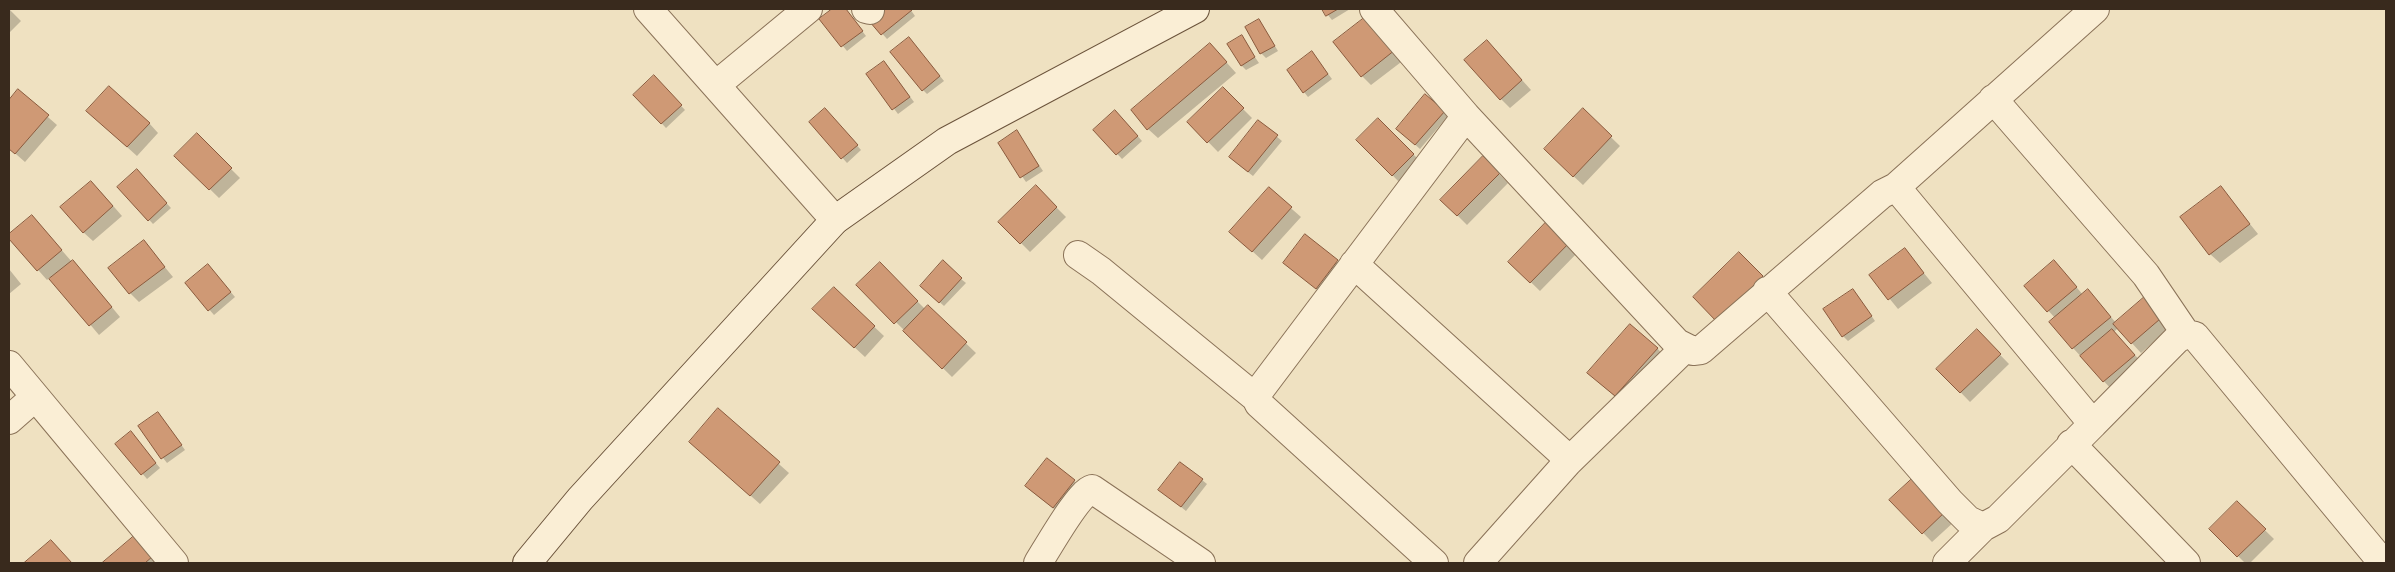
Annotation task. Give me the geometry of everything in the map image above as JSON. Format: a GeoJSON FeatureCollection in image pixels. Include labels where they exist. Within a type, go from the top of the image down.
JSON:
{"type":"FeatureCollection","features":[{"type":"Feature","properties":{"kind":"street"},"geometry":{"type":"LineString","coordinates":[[648,9],[836,220]]}},
{"type":"Feature","properties":{"kind":"street"},"geometry":{"type":"LineString","coordinates":[[716,85],[808,9]]}},
{"type":"Feature","properties":{"kind":"street"},"geometry":{"type":"LineString","coordinates":[[527,563],[580,499],[836,220],[947,141],[1195,9]]}},
{"type":"Feature","properties":{"kind":"street"},"geometry":{"type":"LineString","coordinates":[[1374,9],[1466,116],[1684,349],[1693,351],[1701,350],[1767,291],[1882,194],[1896,187],[2095,9]]}},
{"type":"Feature","properties":{"kind":"street"},"geometry":{"type":"LineString","coordinates":[[1993,99],[2146,275],[2186,334]]}},
{"type":"Feature","properties":{"kind":"street"},"geometry":{"type":"LineString","coordinates":[[1256,398],[1466,116]]}},
{"type":"Feature","properties":{"kind":"street"},"geometry":{"type":"LineString","coordinates":[[1896,187],[2093,424]]}},
{"type":"Feature","properties":{"kind":"street"},"geometry":{"type":"LineString","coordinates":[[1078,255],[1101,270],[1256,398],[1259,404],[1434,563]]}},
{"type":"Feature","properties":{"kind":"street"},"geometry":{"type":"LineString","coordinates":[[1354,264],[1562,452],[1568,462]]}},
{"type":"Feature","properties":{"kind":"street"},"geometry":{"type":"LineString","coordinates":[[1767,291],[1950,502],[1968,520],[1983,527]]}},
{"type":"Feature","properties":{"kind":"street"},"geometry":{"type":"LineString","coordinates":[[1947,563],[1983,527],[1998,519],[2177,339],[2186,334],[2195,336],[2202,343],[2383,563]]}},
{"type":"Feature","properties":{"kind":"street"},"geometry":{"type":"LineString","coordinates":[[1478,563],[1568,462],[1684,349]]}},
{"type":"Feature","properties":{"kind":"street"},"geometry":{"type":"LineString","coordinates":[[9,365],[34,398],[174,563]]}},
{"type":"Feature","properties":{"kind":"street"},"geometry":{"type":"LineString","coordinates":[[9,420],[34,398]]}},
{"type":"Feature","properties":{"kind":"street"},"geometry":{"type":"LineString","coordinates":[[2071,444],[2186,563]]}},
{"type":"Feature","properties":{"kind":"street"},"geometry":{"type":"LineString","coordinates":[[1038,563],[1076,505],[1087,490],[1092,489],[1201,563]]}},
{"type":"Feature","properties":{"kind":"building"},"geometry":{"type":"Polygon","coordinates":[[[832,9],[846,9],[863,31],[841,47],[819,19],[832,9]]]}},
{"type":"Feature","properties":{"kind":"building"},"geometry":{"type":"Polygon","coordinates":[[[872,9],[912,10],[881,35],[864,15],[872,9]]]}},
{"type":"Feature","properties":{"kind":"building"},"geometry":{"type":"Polygon","coordinates":[[[1322,9],[1338,9],[1326,16],[1322,9]]]}},
{"type":"Feature","properties":{"kind":"building"},"geometry":{"type":"Polygon","coordinates":[[[1373,11],[1400,46],[1361,77],[1333,42],[1373,11]]]}},
{"type":"Feature","properties":{"kind":"building"},"geometry":{"type":"Polygon","coordinates":[[[1259,19],[1275,46],[1260,54],[1245,27],[1259,19]]]}},
{"type":"Feature","properties":{"kind":"building"},"geometry":{"type":"Polygon","coordinates":[[[1242,35],[1255,57],[1241,66],[1227,44],[1242,35]]]}},
{"type":"Feature","properties":{"kind":"building"},"geometry":{"type":"Polygon","coordinates":[[[909,37],[940,76],[922,91],[890,52],[909,37]]]}},
{"type":"Feature","properties":{"kind":"building"},"geometry":{"type":"Polygon","coordinates":[[[1487,40],[1522,80],[1500,100],[1464,60],[1487,40]]]}},
{"type":"Feature","properties":{"kind":"building"},"geometry":{"type":"Polygon","coordinates":[[[1210,43],[1227,62],[1147,130],[1131,110],[1210,43]]]}},
{"type":"Feature","properties":{"kind":"building"},"geometry":{"type":"Polygon","coordinates":[[[1312,51],[1328,74],[1303,93],[1287,70],[1312,51]]]}},
{"type":"Feature","properties":{"kind":"building"},"geometry":{"type":"Polygon","coordinates":[[[884,61],[910,97],[892,110],[866,74],[884,61]]]}},
{"type":"Feature","properties":{"kind":"building"},"geometry":{"type":"Polygon","coordinates":[[[654,75],[682,105],[661,124],[633,95],[654,75]]]}},
{"type":"Feature","properties":{"kind":"building"},"geometry":{"type":"Polygon","coordinates":[[[109,86],[150,123],[127,147],[86,111],[109,86]]]}},
{"type":"Feature","properties":{"kind":"building"},"geometry":{"type":"Polygon","coordinates":[[[1223,87],[1244,108],[1207,143],[1187,122],[1223,87]]]}},
{"type":"Feature","properties":{"kind":"building"},"geometry":{"type":"Polygon","coordinates":[[[18,89],[49,115],[15,154],[9,149],[9,100],[18,89]]]}},
{"type":"Feature","properties":{"kind":"building"},"geometry":{"type":"Polygon","coordinates":[[[1425,94],[1445,111],[1415,145],[1396,129],[1425,94]]]}},
{"type":"Feature","properties":{"kind":"building"},"geometry":{"type":"Polygon","coordinates":[[[825,108],[858,145],[841,159],[809,122],[825,108]]]}},
{"type":"Feature","properties":{"kind":"building"},"geometry":{"type":"Polygon","coordinates":[[[1583,108],[1612,136],[1573,177],[1544,149],[1583,108]]]}},
{"type":"Feature","properties":{"kind":"building"},"geometry":{"type":"Polygon","coordinates":[[[1115,110],[1138,136],[1116,155],[1093,130],[1115,110]]]}},
{"type":"Feature","properties":{"kind":"building"},"geometry":{"type":"Polygon","coordinates":[[[1378,118],[1414,154],[1392,176],[1356,140],[1378,118]]]}},
{"type":"Feature","properties":{"kind":"building"},"geometry":{"type":"Polygon","coordinates":[[[1258,120],[1278,135],[1248,172],[1229,157],[1258,120]]]}},
{"type":"Feature","properties":{"kind":"building"},"geometry":{"type":"Polygon","coordinates":[[[1017,130],[1039,166],[1020,178],[998,143],[1017,130]]]}},
{"type":"Feature","properties":{"kind":"building"},"geometry":{"type":"Polygon","coordinates":[[[197,133],[232,168],[209,190],[174,156],[197,133]]]}},
{"type":"Feature","properties":{"kind":"building"},"geometry":{"type":"Polygon","coordinates":[[[1483,156],[1500,173],[1457,216],[1440,200],[1483,156]]]}},
{"type":"Feature","properties":{"kind":"building"},"geometry":{"type":"Polygon","coordinates":[[[137,169],[167,203],[148,221],[117,187],[137,169]]]}},
{"type":"Feature","properties":{"kind":"building"},"geometry":{"type":"Polygon","coordinates":[[[91,181],[113,206],[83,233],[60,207],[91,181]]]}},
{"type":"Feature","properties":{"kind":"building"},"geometry":{"type":"Polygon","coordinates":[[[1036,185],[1057,207],[1020,244],[998,222],[1036,185]]]}},
{"type":"Feature","properties":{"kind":"building"},"geometry":{"type":"Polygon","coordinates":[[[2221,186],[2250,224],[2209,255],[2180,217],[2221,186]]]}},
{"type":"Feature","properties":{"kind":"building"},"geometry":{"type":"Polygon","coordinates":[[[1269,187],[1292,207],[1252,252],[1229,232],[1269,187]]]}},
{"type":"Feature","properties":{"kind":"building"},"geometry":{"type":"Polygon","coordinates":[[[32,215],[62,250],[37,271],[9,239],[9,234],[32,215]]]}},
{"type":"Feature","properties":{"kind":"building"},"geometry":{"type":"Polygon","coordinates":[[[1550,218],[1572,240],[1530,283],[1508,262],[1550,218]]]}},
{"type":"Feature","properties":{"kind":"building"},"geometry":{"type":"Polygon","coordinates":[[[1305,234],[1338,260],[1316,289],[1283,263],[1305,234]]]}},
{"type":"Feature","properties":{"kind":"building"},"geometry":{"type":"Polygon","coordinates":[[[144,240],[165,267],[129,294],[108,268],[144,240]]]}},
{"type":"Feature","properties":{"kind":"building"},"geometry":{"type":"Polygon","coordinates":[[[1905,248],[1924,273],[1888,300],[1869,275],[1905,248]]]}},
{"type":"Feature","properties":{"kind":"building"},"geometry":{"type":"Polygon","coordinates":[[[1739,252],[1763,276],[1717,322],[1693,297],[1739,252]]]}},
{"type":"Feature","properties":{"kind":"building"},"geometry":{"type":"Polygon","coordinates":[[[73,260],[112,307],[89,326],[49,279],[73,260]]]}},
{"type":"Feature","properties":{"kind":"building"},"geometry":{"type":"Polygon","coordinates":[[[943,260],[962,278],[939,303],[920,286],[943,260]]]}},
{"type":"Feature","properties":{"kind":"building"},"geometry":{"type":"Polygon","coordinates":[[[2054,260],[2077,287],[2047,312],[2024,286],[2054,260]]]}},
{"type":"Feature","properties":{"kind":"building"},"geometry":{"type":"Polygon","coordinates":[[[880,262],[918,301],[894,324],[856,285],[880,262]]]}},
{"type":"Feature","properties":{"kind":"building"},"geometry":{"type":"Polygon","coordinates":[[[208,264],[231,292],[208,311],[185,283],[208,264]]]}},
{"type":"Feature","properties":{"kind":"building"},"geometry":{"type":"Polygon","coordinates":[[[834,287],[875,326],[854,348],[812,309],[834,287]]]}},
{"type":"Feature","properties":{"kind":"building"},"geometry":{"type":"Polygon","coordinates":[[[1853,289],[1872,316],[1842,337],[1823,309],[1853,289]]]}},
{"type":"Feature","properties":{"kind":"building"},"geometry":{"type":"Polygon","coordinates":[[[2088,289],[2111,317],[2072,349],[2049,322],[2088,289]]]}},
{"type":"Feature","properties":{"kind":"building"},"geometry":{"type":"Polygon","coordinates":[[[2149,293],[2167,313],[2131,344],[2113,324],[2149,293]]]}},
{"type":"Feature","properties":{"kind":"building"},"geometry":{"type":"Polygon","coordinates":[[[928,305],[967,342],[942,369],[903,331],[928,305]]]}},
{"type":"Feature","properties":{"kind":"building"},"geometry":{"type":"Polygon","coordinates":[[[1630,324],[1658,348],[1615,396],[1587,373],[1630,324]]]}},
{"type":"Feature","properties":{"kind":"building"},"geometry":{"type":"Polygon","coordinates":[[[1977,329],[2001,354],[1960,393],[1936,369],[1977,329]]]}},
{"type":"Feature","properties":{"kind":"building"},"geometry":{"type":"Polygon","coordinates":[[[2112,329],[2135,355],[2103,382],[2080,356],[2112,329]]]}},
{"type":"Feature","properties":{"kind":"building"},"geometry":{"type":"Polygon","coordinates":[[[718,408],[780,462],[750,496],[689,442],[718,408]]]}},
{"type":"Feature","properties":{"kind":"building"},"geometry":{"type":"Polygon","coordinates":[[[158,412],[182,445],[161,459],[138,426],[158,412]]]}},
{"type":"Feature","properties":{"kind":"building"},"geometry":{"type":"Polygon","coordinates":[[[131,431],[156,463],[141,475],[115,444],[131,431]]]}},
{"type":"Feature","properties":{"kind":"building"},"geometry":{"type":"Polygon","coordinates":[[[1047,458],[1075,480],[1053,508],[1025,486],[1047,458]]]}},
{"type":"Feature","properties":{"kind":"building"},"geometry":{"type":"Polygon","coordinates":[[[1180,462],[1203,479],[1181,507],[1158,490],[1180,462]]]}},
{"type":"Feature","properties":{"kind":"building"},"geometry":{"type":"Polygon","coordinates":[[[1914,477],[1946,511],[1922,534],[1889,500],[1914,477]]]}},
{"type":"Feature","properties":{"kind":"building"},"geometry":{"type":"Polygon","coordinates":[[[2237,501],[2266,529],[2237,557],[2209,529],[2237,501]]]}},
{"type":"Feature","properties":{"kind":"building"},"geometry":{"type":"Polygon","coordinates":[[[134,536],[153,556],[145,563],[102,563],[134,536]]]}},
{"type":"Feature","properties":{"kind":"building"},"geometry":{"type":"Polygon","coordinates":[[[51,540],[72,563],[24,563],[51,540]]]}}]}
